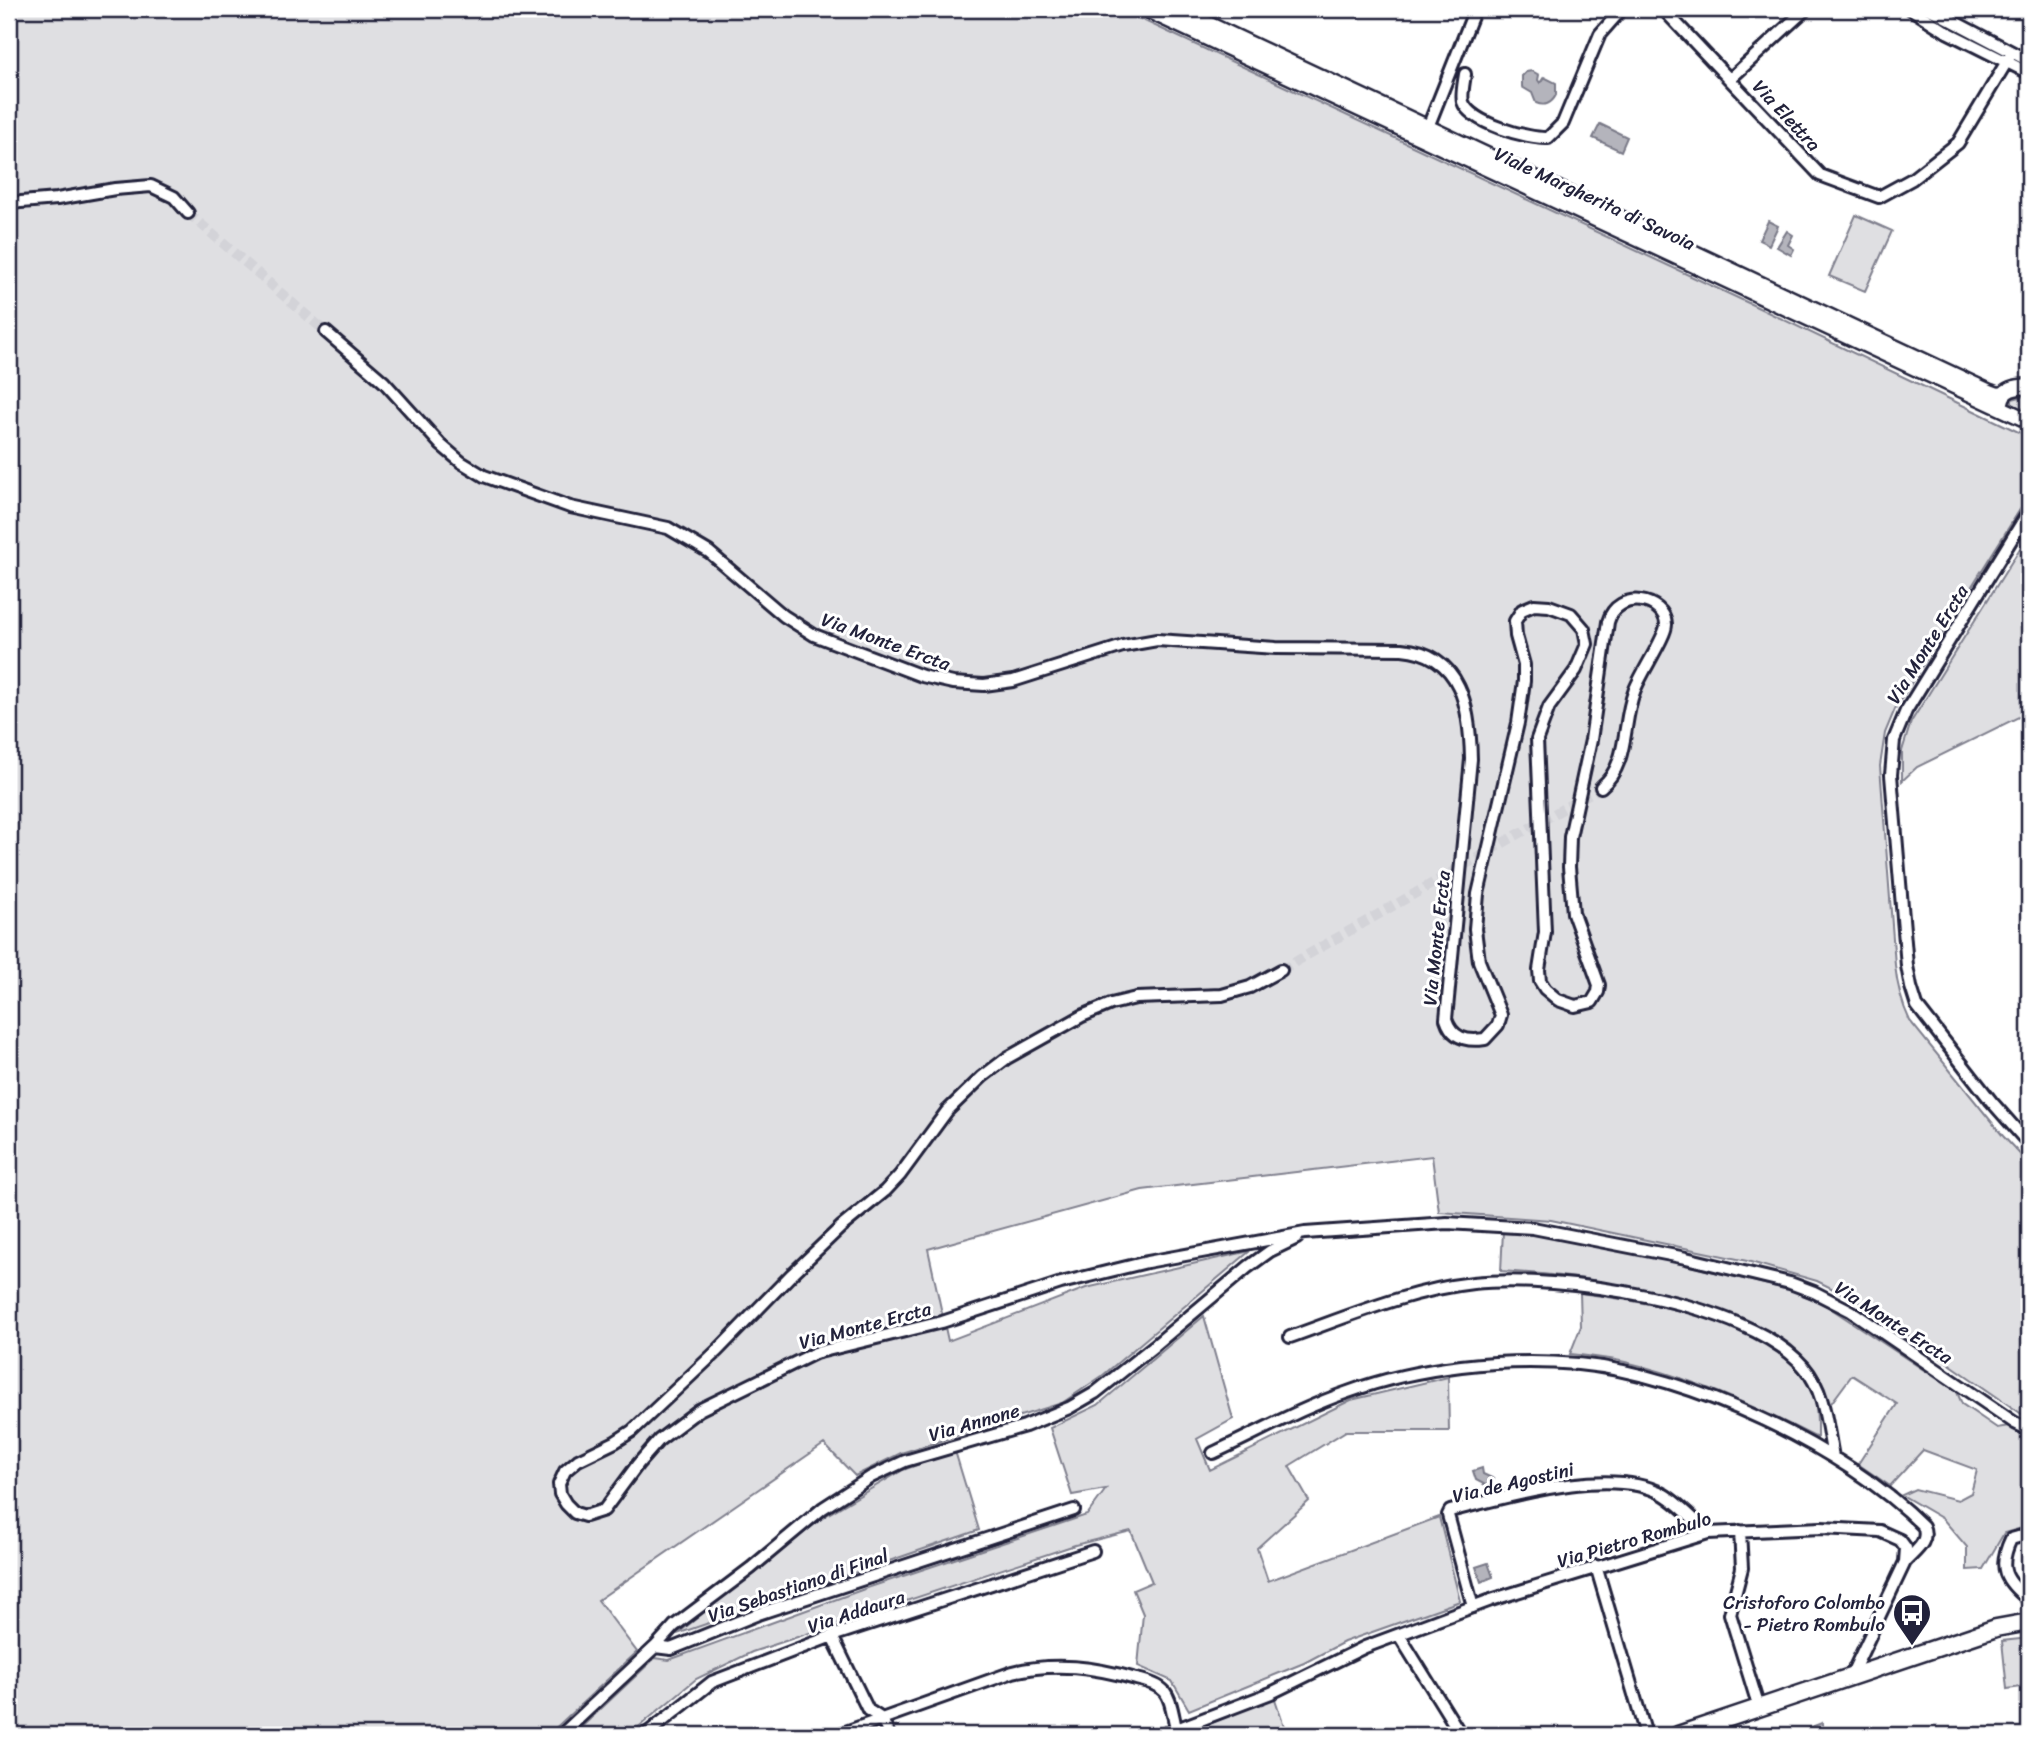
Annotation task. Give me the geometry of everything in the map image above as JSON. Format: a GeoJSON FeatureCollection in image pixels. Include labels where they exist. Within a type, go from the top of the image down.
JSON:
{"type":"FeatureCollection","features":[{"type":"Feature","properties":{"kind":"main road"},"geometry":{"type":"LineString","coordinates":[[1678,1735],[1996,1628],[2029,1622]]}},
{"type":"Feature","properties":{"kind":"street","name":"Viale Margherita di Savoia"},"geometry":{"type":"LineString","coordinates":[[1145,9],[2029,421]]}},
{"type":"Feature","properties":{"kind":"street","name":"Viale Margherita di Savoia"},"geometry":{"type":"LineString","coordinates":[[1176,9],[1990,392],[2003,394]]}},
{"type":"Feature","properties":{"kind":"street"},"geometry":{"type":"LineString","coordinates":[[1429,127],[1475,9]]}},
{"type":"Feature","properties":{"kind":"street"},"geometry":{"type":"LineString","coordinates":[[1465,74],[1462,101],[1471,113],[1506,130],[1533,138],[1548,138],[1563,123],[1601,34],[1622,9]]}},
{"type":"Feature","properties":{"kind":"street","name":"Via Elettra"},"geometry":{"type":"LineString","coordinates":[[1663,9],[1797,153],[1820,174],[1879,197],[1912,179],[1958,142],[2009,57]]}},
{"type":"Feature","properties":{"kind":"street"},"geometry":{"type":"LineString","coordinates":[[1730,79],[1806,9]]}},
{"type":"Feature","properties":{"kind":"street"},"geometry":{"type":"LineString","coordinates":[[1911,9],[1947,32],[2009,57],[2029,61]]}},
{"type":"Feature","properties":{"kind":"street"},"geometry":{"type":"LineString","coordinates":[[1930,9],[2009,57],[2029,73]]}},
{"type":"Feature","properties":{"kind":"street"},"geometry":{"type":"LineString","coordinates":[[9,203],[151,186],[174,197],[188,213]]}},
{"type":"Feature","properties":{"kind":"street","name":"Via Monte Ercta"},"geometry":{"type":"LineString","coordinates":[[326,332],[389,387],[440,445],[484,476],[570,506],[668,528],[709,552],[784,616],[814,635],[922,676],[953,683],[984,685],[1013,681],[1123,646],[1157,640],[1276,648],[1402,649],[1434,656],[1449,671],[1456,685],[1466,709],[1470,729],[1471,759],[1446,1019],[1449,1029],[1465,1040],[1485,1039],[1498,1025],[1500,1015],[1479,961],[1475,929],[1478,894],[1518,723],[1524,665],[1515,627],[1518,615],[1527,608],[1541,605],[1561,609],[1580,622],[1587,644],[1582,659],[1549,707],[1537,738],[1545,932],[1538,970],[1545,989],[1558,1000],[1575,1006],[1592,1002],[1599,985],[1573,912],[1570,891],[1570,837],[1591,740],[1610,615],[1620,602],[1647,603],[1661,612],[1666,625],[1665,632],[1642,672],[1631,698],[1620,763],[1615,774],[1601,787]]}},
{"type":"Feature","properties":{"kind":"street"},"geometry":{"type":"LineString","coordinates":[[2005,410],[2001,403],[2003,394],[2013,388],[2029,386]]}},
{"type":"Feature","properties":{"kind":"street","name":"Via Monte Ercta"},"geometry":{"type":"LineString","coordinates":[[2029,511],[1906,711],[1894,740],[1891,775],[1907,966],[1910,987],[1917,1006],[2029,1144]]}},
{"type":"Feature","properties":{"kind":"street","name":"Via Monte Ercta"},"geometry":{"type":"LineString","coordinates":[[1281,970],[1250,987],[1222,995],[1158,996],[1111,1004],[1082,1016],[1007,1058],[982,1077],[947,1111],[900,1175],[884,1191],[792,1273],[718,1350],[632,1431],[578,1460],[565,1471],[559,1484],[560,1494],[566,1504],[575,1513],[585,1516],[604,1510],[659,1440],[699,1410],[815,1353],[942,1322],[1094,1274],[1305,1233],[1447,1223],[1500,1225],[1572,1235],[1762,1275],[1814,1292],[1851,1311],[2029,1430]]}},
{"type":"Feature","properties":{"kind":"street","name":"Via Annone"},"geometry":{"type":"LineString","coordinates":[[655,1647],[674,1626],[751,1568],[823,1508],[872,1477],[905,1461],[1025,1426],[1069,1408],[1095,1393],[1248,1267],[1270,1251],[1305,1233]]}},
{"type":"Feature","properties":{"kind":"street"},"geometry":{"type":"LineString","coordinates":[[1290,1336],[1394,1301],[1471,1283],[1512,1280],[1552,1283],[1653,1298],[1735,1323],[1768,1337],[1784,1348],[1805,1368],[1819,1390],[1833,1457]]}},
{"type":"Feature","properties":{"kind":"street"},"geometry":{"type":"LineString","coordinates":[[1213,1454],[1348,1392],[1429,1371],[1510,1362],[1578,1364],[1621,1371],[1674,1386],[1777,1426],[1833,1457],[1871,1483],[1923,1526],[1926,1533],[1923,1542],[1905,1562],[1850,1678]]}},
{"type":"Feature","properties":{"kind":"street","name":"Via de Agostini"},"geometry":{"type":"LineString","coordinates":[[1473,1607],[1450,1524],[1450,1511],[1557,1487],[1627,1484],[1662,1494],[1708,1533]]}},
{"type":"Feature","properties":{"kind":"street","name":"Via Sebastiano di Final"},"geometry":{"type":"LineString","coordinates":[[655,1647],[671,1649],[758,1614],[1074,1510]]}},
{"type":"Feature","properties":{"kind":"street","name":"Via Pietro Rombulo"},"geometry":{"type":"LineString","coordinates":[[1161,1735],[1271,1693],[1338,1658],[1399,1634],[1596,1566],[1708,1533],[1822,1528],[1888,1533],[1900,1540],[1906,1548],[1905,1562]]}},
{"type":"Feature","properties":{"kind":"street"},"geometry":{"type":"LineString","coordinates":[[1740,1531],[1742,1568],[1730,1614],[1759,1708]]}},
{"type":"Feature","properties":{"kind":"street"},"geometry":{"type":"LineString","coordinates":[[2029,1534],[2011,1539],[2004,1554],[2004,1573],[2029,1600]]}},
{"type":"Feature","properties":{"kind":"street","name":"Via Addaura"},"geometry":{"type":"LineString","coordinates":[[645,1735],[712,1682],[832,1636],[1093,1550]]}},
{"type":"Feature","properties":{"kind":"street"},"geometry":{"type":"LineString","coordinates":[[1596,1566],[1646,1735]]}},
{"type":"Feature","properties":{"kind":"street"},"geometry":{"type":"LineString","coordinates":[[1399,1634],[1461,1735]]}},
{"type":"Feature","properties":{"kind":"street"},"geometry":{"type":"LineString","coordinates":[[832,1636],[868,1710],[882,1718],[889,1735]]}},
{"type":"Feature","properties":{"kind":"street"},"geometry":{"type":"LineString","coordinates":[[561,1735],[655,1647]]}},
{"type":"Feature","properties":{"kind":"street"},"geometry":{"type":"LineString","coordinates":[[837,1735],[1013,1672],[1037,1666],[1058,1665],[1105,1670],[1157,1685],[1170,1701],[1176,1728]]}},
{"type":"Feature","properties":{"kind":"shaded area"},"geometry":{"type":"Polygon","coordinates":[[[9,9],[1119,9],[2029,437],[2029,495],[1895,709],[1885,733],[1880,766],[1895,965],[1904,1007],[1910,1021],[2029,1164],[2029,1419],[1860,1302],[1817,1281],[1747,1261],[1551,1220],[1439,1212],[1432,1156],[1142,1190],[928,1249],[948,1341],[1086,1288],[1250,1251],[1102,1376],[1062,1403],[901,1453],[855,1476],[824,1444],[598,1600],[637,1652],[548,1735],[9,1735],[9,9]]]}},
{"type":"Feature","properties":{"kind":"shaded area"},"geometry":{"type":"Polygon","coordinates":[[[1532,71],[1539,75],[1540,83],[1544,77],[1556,83],[1556,95],[1548,104],[1536,103],[1532,93],[1522,87],[1522,76],[1532,71]]]}},
{"type":"Feature","properties":{"kind":"shaded area"},"geometry":{"type":"Polygon","coordinates":[[[1600,124],[1627,137],[1621,151],[1593,138],[1600,124]]]}},
{"type":"Feature","properties":{"kind":"shaded area"},"geometry":{"type":"Polygon","coordinates":[[[1856,215],[1892,231],[1865,291],[1829,276],[1856,215]]]}},
{"type":"Feature","properties":{"kind":"shaded area"},"geometry":{"type":"Polygon","coordinates":[[[1768,221],[1778,226],[1769,245],[1759,240],[1768,221]]]}},
{"type":"Feature","properties":{"kind":"shaded area"},"geometry":{"type":"Polygon","coordinates":[[[1787,231],[1793,235],[1788,245],[1794,249],[1791,255],[1777,247],[1787,231]]]}},
{"type":"Feature","properties":{"kind":"shaded area"},"geometry":{"type":"Polygon","coordinates":[[[2029,395],[2029,413],[2012,404],[2012,399],[2029,395]]]}},
{"type":"Feature","properties":{"kind":"shaded area"},"geometry":{"type":"Polygon","coordinates":[[[2029,534],[2029,712],[1917,767],[1902,781],[1902,751],[1911,722],[2029,534]]]}},
{"type":"Feature","properties":{"kind":"shaded area"},"geometry":{"type":"Polygon","coordinates":[[[1503,1231],[1539,1234],[1665,1260],[1797,1292],[1827,1306],[1957,1392],[1962,1404],[1997,1428],[2009,1426],[2029,1436],[2029,1526],[2004,1533],[1983,1569],[1967,1570],[1967,1547],[1943,1519],[1902,1495],[1915,1489],[1958,1500],[1971,1493],[1977,1470],[1923,1450],[1890,1486],[1858,1464],[1897,1404],[1852,1375],[1829,1406],[1814,1372],[1804,1357],[1790,1344],[1762,1328],[1704,1306],[1618,1284],[1501,1271],[1503,1231]]]}},
{"type":"Feature","properties":{"kind":"shaded area"},"geometry":{"type":"Polygon","coordinates":[[[1580,1293],[1675,1309],[1742,1331],[1771,1347],[1795,1366],[1811,1390],[1816,1408],[1817,1438],[1699,1384],[1625,1362],[1570,1354],[1581,1326],[1580,1293]]]}},
{"type":"Feature","properties":{"kind":"shaded area"},"geometry":{"type":"Polygon","coordinates":[[[1204,1316],[1233,1419],[1197,1439],[1210,1470],[1351,1400],[1448,1377],[1449,1431],[1346,1431],[1289,1466],[1309,1501],[1257,1548],[1268,1581],[1439,1517],[1460,1601],[1344,1642],[1304,1663],[1189,1710],[1172,1681],[1138,1666],[1143,1614],[1133,1590],[1152,1582],[1131,1531],[1075,1545],[752,1652],[696,1679],[629,1735],[573,1735],[655,1658],[669,1660],[867,1588],[1087,1515],[1106,1489],[1072,1495],[1050,1428],[1098,1405],[1204,1316]]]}},
{"type":"Feature","properties":{"kind":"shaded area"},"geometry":{"type":"Polygon","coordinates":[[[955,1451],[979,1530],[677,1634],[825,1516],[903,1470],[955,1451]]]}},
{"type":"Feature","properties":{"kind":"shaded area"},"geometry":{"type":"Polygon","coordinates":[[[1482,1468],[1483,1474],[1494,1479],[1489,1487],[1476,1480],[1473,1471],[1482,1468]]]}},
{"type":"Feature","properties":{"kind":"shaded area"},"geometry":{"type":"Polygon","coordinates":[[[1488,1563],[1493,1577],[1481,1582],[1476,1567],[1488,1563]]]}},
{"type":"Feature","properties":{"kind":"shaded area"},"geometry":{"type":"Polygon","coordinates":[[[2029,1638],[2029,1686],[2007,1689],[2002,1641],[2029,1638]]]}},
{"type":"Feature","properties":{"kind":"shaded area"},"geometry":{"type":"Polygon","coordinates":[[[1274,1696],[1287,1735],[1186,1734],[1274,1696]]]}},
{"type":"Feature","properties":{"kind":"shaded area"},"geometry":{"type":"Polygon","coordinates":[[[1822,1723],[1824,1735],[1791,1735],[1822,1723]]]}},
{"type":"Feature","properties":{"kind":"tunnel"},"geometry":{"type":"LineString","coordinates":[[188,213],[326,332]]}},
{"type":"Feature","properties":{"kind":"tunnel"},"geometry":{"type":"LineString","coordinates":[[1281,970],[1601,787]]}},
{"type":"Feature","properties":{"kind":"place","name":"Cristoforo Colombo - Pietro Rombulo"},"geometry":{"type":"Point","coordinates":[1912,1647]}}]}
